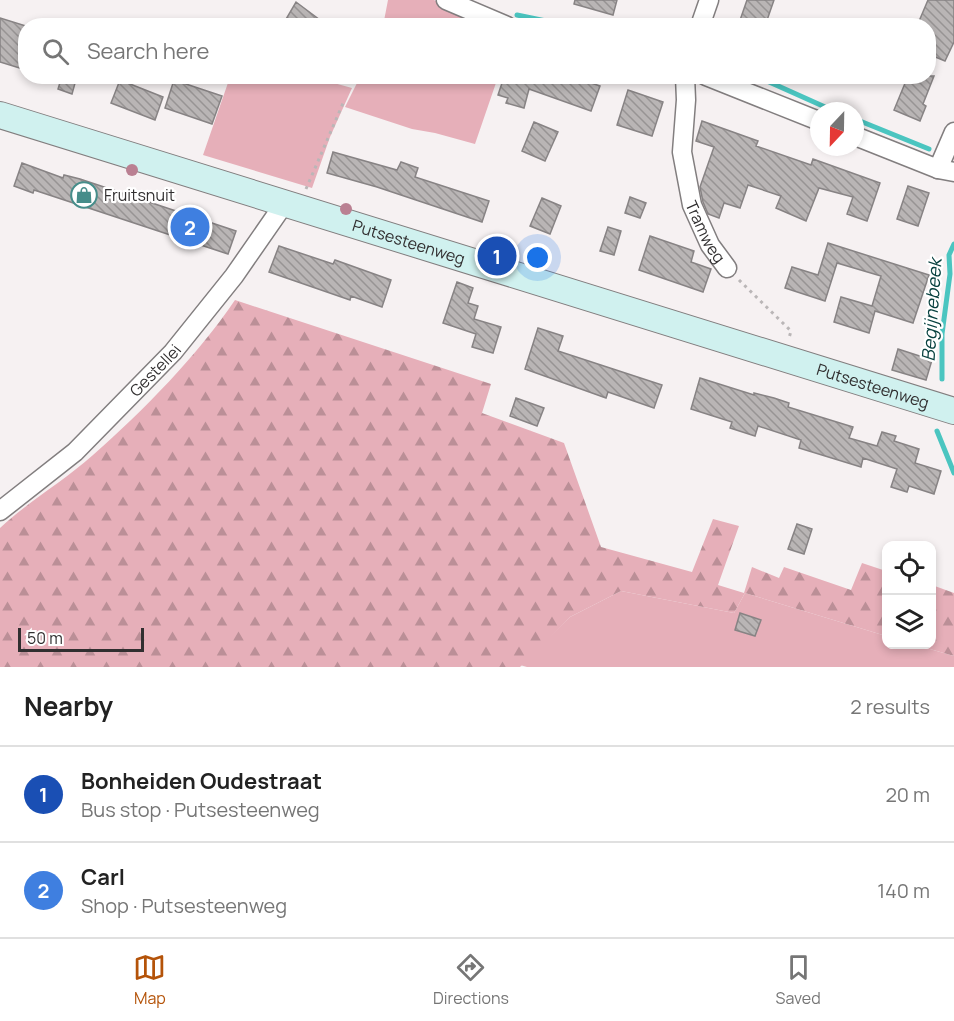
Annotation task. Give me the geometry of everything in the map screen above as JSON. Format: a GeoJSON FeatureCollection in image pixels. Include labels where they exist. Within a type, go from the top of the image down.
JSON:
{"type":"FeatureCollection","features":[{"type":"Feature","properties":{"kind":"main road","name":"Putsesteenweg"},"geometry":{"type":"LineString","coordinates":[[0,115],[295,197],[784,358],[954,411]]}},
{"type":"Feature","properties":{"kind":"street"},"geometry":{"type":"LineString","coordinates":[[446,0],[488,18]]}},
{"type":"Feature","properties":{"kind":"street"},"geometry":{"type":"LineString","coordinates":[[703,18],[709,0]]}},
{"type":"Feature","properties":{"kind":"street","name":"Tramweg"},"geometry":{"type":"LineString","coordinates":[[685,84],[682,152],[692,205],[710,245],[727,268]]}},
{"type":"Feature","properties":{"kind":"street"},"geometry":{"type":"LineString","coordinates":[[726,84],[810,117]]}},
{"type":"Feature","properties":{"kind":"street"},"geometry":{"type":"LineString","coordinates":[[864,139],[946,170],[954,132]]}},
{"type":"Feature","properties":{"kind":"street","name":"Gestellei"},"geometry":{"type":"LineString","coordinates":[[0,511],[75,452],[173,352],[295,197]]}},
{"type":"Feature","properties":{"kind":"path"},"geometry":{"type":"LineString","coordinates":[[295,197],[344,101]]}},
{"type":"Feature","properties":{"kind":"path","name":"Tramweg"},"geometry":{"type":"LineString","coordinates":[[727,268],[791,331],[784,358]]}},
{"type":"Feature","properties":{"kind":"green space"},"geometry":{"type":"Polygon","coordinates":[[[388,0],[434,0],[470,18],[385,18],[388,0]]]}},
{"type":"Feature","properties":{"kind":"green space"},"geometry":{"type":"Polygon","coordinates":[[[228,84],[337,84],[352,88],[330,137],[312,188],[203,155],[228,84]]]}},
{"type":"Feature","properties":{"kind":"green space"},"geometry":{"type":"Polygon","coordinates":[[[356,84],[496,84],[475,144],[412,129],[345,107],[356,84]]]}},
{"type":"Feature","properties":{"kind":"green space"},"geometry":{"type":"Polygon","coordinates":[[[235,300],[491,384],[482,413],[564,443],[601,547],[692,572],[713,519],[739,526],[718,585],[744,593],[752,567],[779,578],[784,567],[851,590],[862,563],[882,570],[882,635],[745,593],[734,613],[621,591],[570,617],[520,667],[0,667],[0,528],[112,438],[169,382],[235,300]]]}},
{"type":"Feature","properties":{"kind":"green space"},"geometry":{"type":"Polygon","coordinates":[[[936,586],[954,593],[954,656],[930,649],[936,649],[936,586]]]}},
{"type":"Feature","properties":{"kind":"green space"},"geometry":{"type":"Polygon","coordinates":[[[621,591],[734,613],[745,593],[882,635],[882,649],[930,649],[954,656],[954,667],[527,667],[520,665],[570,617],[621,591]]]}},
{"type":"Feature","properties":{"kind":"building"},"geometry":{"type":"Polygon","coordinates":[[[575,0],[617,0],[613,15],[574,4],[575,0]]]}},
{"type":"Feature","properties":{"kind":"building"},"geometry":{"type":"Polygon","coordinates":[[[747,0],[774,0],[768,18],[741,18],[747,0]]]}},
{"type":"Feature","properties":{"kind":"building"},"geometry":{"type":"Polygon","coordinates":[[[928,0],[954,0],[954,42],[945,61],[936,57],[936,18],[920,18],[928,0]]]}},
{"type":"Feature","properties":{"kind":"building"},"geometry":{"type":"Polygon","coordinates":[[[296,2],[317,18],[287,18],[296,2]]]}},
{"type":"Feature","properties":{"kind":"building"},"geometry":{"type":"Polygon","coordinates":[[[0,18],[18,24],[18,68],[0,62],[0,18]]]}},
{"type":"Feature","properties":{"kind":"building"},"geometry":{"type":"Polygon","coordinates":[[[60,84],[75,84],[72,94],[58,89],[60,84]]]}},
{"type":"Feature","properties":{"kind":"building"},"geometry":{"type":"Polygon","coordinates":[[[118,84],[130,84],[163,97],[155,120],[111,103],[118,84]]]}},
{"type":"Feature","properties":{"kind":"building"},"geometry":{"type":"Polygon","coordinates":[[[173,84],[186,84],[222,96],[212,124],[165,108],[173,84]]]}},
{"type":"Feature","properties":{"kind":"building"},"geometry":{"type":"Polygon","coordinates":[[[502,84],[594,84],[600,86],[591,111],[529,89],[524,108],[506,103],[508,98],[498,95],[502,84]]]}},
{"type":"Feature","properties":{"kind":"building"},"geometry":{"type":"Polygon","coordinates":[[[905,84],[931,84],[923,104],[926,106],[920,121],[894,110],[905,84]]]}},
{"type":"Feature","properties":{"kind":"building"},"geometry":{"type":"Polygon","coordinates":[[[628,90],[663,102],[652,136],[617,125],[628,90]]]}},
{"type":"Feature","properties":{"kind":"building"},"geometry":{"type":"Polygon","coordinates":[[[702,121],[758,141],[756,146],[811,165],[813,159],[880,183],[867,221],[847,214],[853,197],[819,188],[806,221],[776,208],[781,196],[748,185],[740,208],[724,203],[719,218],[708,214],[700,187],[714,147],[696,141],[702,121]]]}},
{"type":"Feature","properties":{"kind":"building"},"geometry":{"type":"Polygon","coordinates":[[[534,122],[558,132],[545,161],[522,151],[534,122]]]}},
{"type":"Feature","properties":{"kind":"building"},"geometry":{"type":"Polygon","coordinates":[[[333,152],[397,170],[401,162],[418,168],[415,177],[489,201],[482,222],[327,173],[333,152]]]}},
{"type":"Feature","properties":{"kind":"building"},"geometry":{"type":"Polygon","coordinates":[[[22,163],[63,178],[64,175],[80,179],[236,231],[228,254],[34,190],[33,193],[14,186],[22,163]]]}},
{"type":"Feature","properties":{"kind":"building"},"geometry":{"type":"Polygon","coordinates":[[[908,186],[929,193],[918,226],[897,219],[908,186]]]}},
{"type":"Feature","properties":{"kind":"building"},"geometry":{"type":"Polygon","coordinates":[[[630,197],[646,203],[640,218],[625,213],[630,197]]]}},
{"type":"Feature","properties":{"kind":"building"},"geometry":{"type":"Polygon","coordinates":[[[542,198],[561,206],[550,234],[530,226],[542,198]]]}},
{"type":"Feature","properties":{"kind":"building"},"geometry":{"type":"Polygon","coordinates":[[[608,227],[621,231],[614,255],[600,251],[608,227]]]}},
{"type":"Feature","properties":{"kind":"building"},"geometry":{"type":"Polygon","coordinates":[[[650,236],[694,251],[691,262],[711,269],[703,292],[639,270],[650,236]]]}},
{"type":"Feature","properties":{"kind":"building"},"geometry":{"type":"Polygon","coordinates":[[[828,243],[929,275],[913,323],[875,311],[869,333],[834,322],[841,297],[872,306],[881,276],[837,263],[825,301],[785,288],[792,267],[818,275],[828,243]]]}},
{"type":"Feature","properties":{"kind":"building"},"geometry":{"type":"Polygon","coordinates":[[[279,246],[333,264],[335,260],[391,280],[382,307],[351,296],[350,300],[269,272],[279,246]]]}},
{"type":"Feature","properties":{"kind":"building"},"geometry":{"type":"Polygon","coordinates":[[[457,282],[473,288],[468,303],[478,306],[474,319],[501,327],[493,353],[472,347],[476,334],[443,323],[457,282]]]}},
{"type":"Feature","properties":{"kind":"building"},"geometry":{"type":"Polygon","coordinates":[[[538,328],[563,336],[558,351],[662,385],[654,408],[608,392],[606,398],[525,369],[538,328]]]}},
{"type":"Feature","properties":{"kind":"building"},"geometry":{"type":"Polygon","coordinates":[[[898,349],[932,360],[926,380],[892,370],[898,349]]]}},
{"type":"Feature","properties":{"kind":"building"},"geometry":{"type":"Polygon","coordinates":[[[700,378],[754,395],[754,393],[774,398],[789,403],[788,407],[853,427],[849,438],[877,446],[882,432],[896,436],[894,441],[919,449],[915,463],[941,471],[934,494],[909,486],[907,492],[891,487],[897,469],[863,458],[861,467],[799,448],[801,440],[758,426],[755,436],[730,428],[732,422],[691,409],[700,378]]]}},
{"type":"Feature","properties":{"kind":"building"},"geometry":{"type":"Polygon","coordinates":[[[516,398],[544,408],[537,426],[510,416],[516,398]]]}},
{"type":"Feature","properties":{"kind":"building"},"geometry":{"type":"Polygon","coordinates":[[[797,524],[812,529],[804,554],[788,549],[797,524]]]}},
{"type":"Feature","properties":{"kind":"building"},"geometry":{"type":"Polygon","coordinates":[[[740,613],[761,620],[755,636],[735,630],[740,613]]]}},
{"type":"Feature","properties":{"kind":"waterway"},"geometry":{"type":"LineString","coordinates":[[517,15],[531,18]]}},
{"type":"Feature","properties":{"kind":"waterway"},"geometry":{"type":"LineString","coordinates":[[774,84],[814,102]]}},
{"type":"Feature","properties":{"kind":"waterway"},"geometry":{"type":"LineString","coordinates":[[864,123],[929,149]]}},
{"type":"Feature","properties":{"kind":"waterway","name":"Begijnebeek"},"geometry":{"type":"LineString","coordinates":[[942,379],[942,334],[950,274],[949,255],[954,244]]}},
{"type":"Feature","properties":{"kind":"waterway","name":"Begijnebeek"},"geometry":{"type":"LineString","coordinates":[[937,431],[954,473]]}},
{"type":"Feature","properties":{"kind":"place","name":"Fruitsnuit"},"geometry":{"type":"Point","coordinates":[84,195]}},
{"type":"Feature","properties":{"kind":"place","name":"Carl"},"geometry":{"type":"Point","coordinates":[190,227]}},
{"type":"Feature","properties":{"kind":"place","name":"Bonheiden Oudestraat"},"geometry":{"type":"Point","coordinates":[497,256]}}]}
